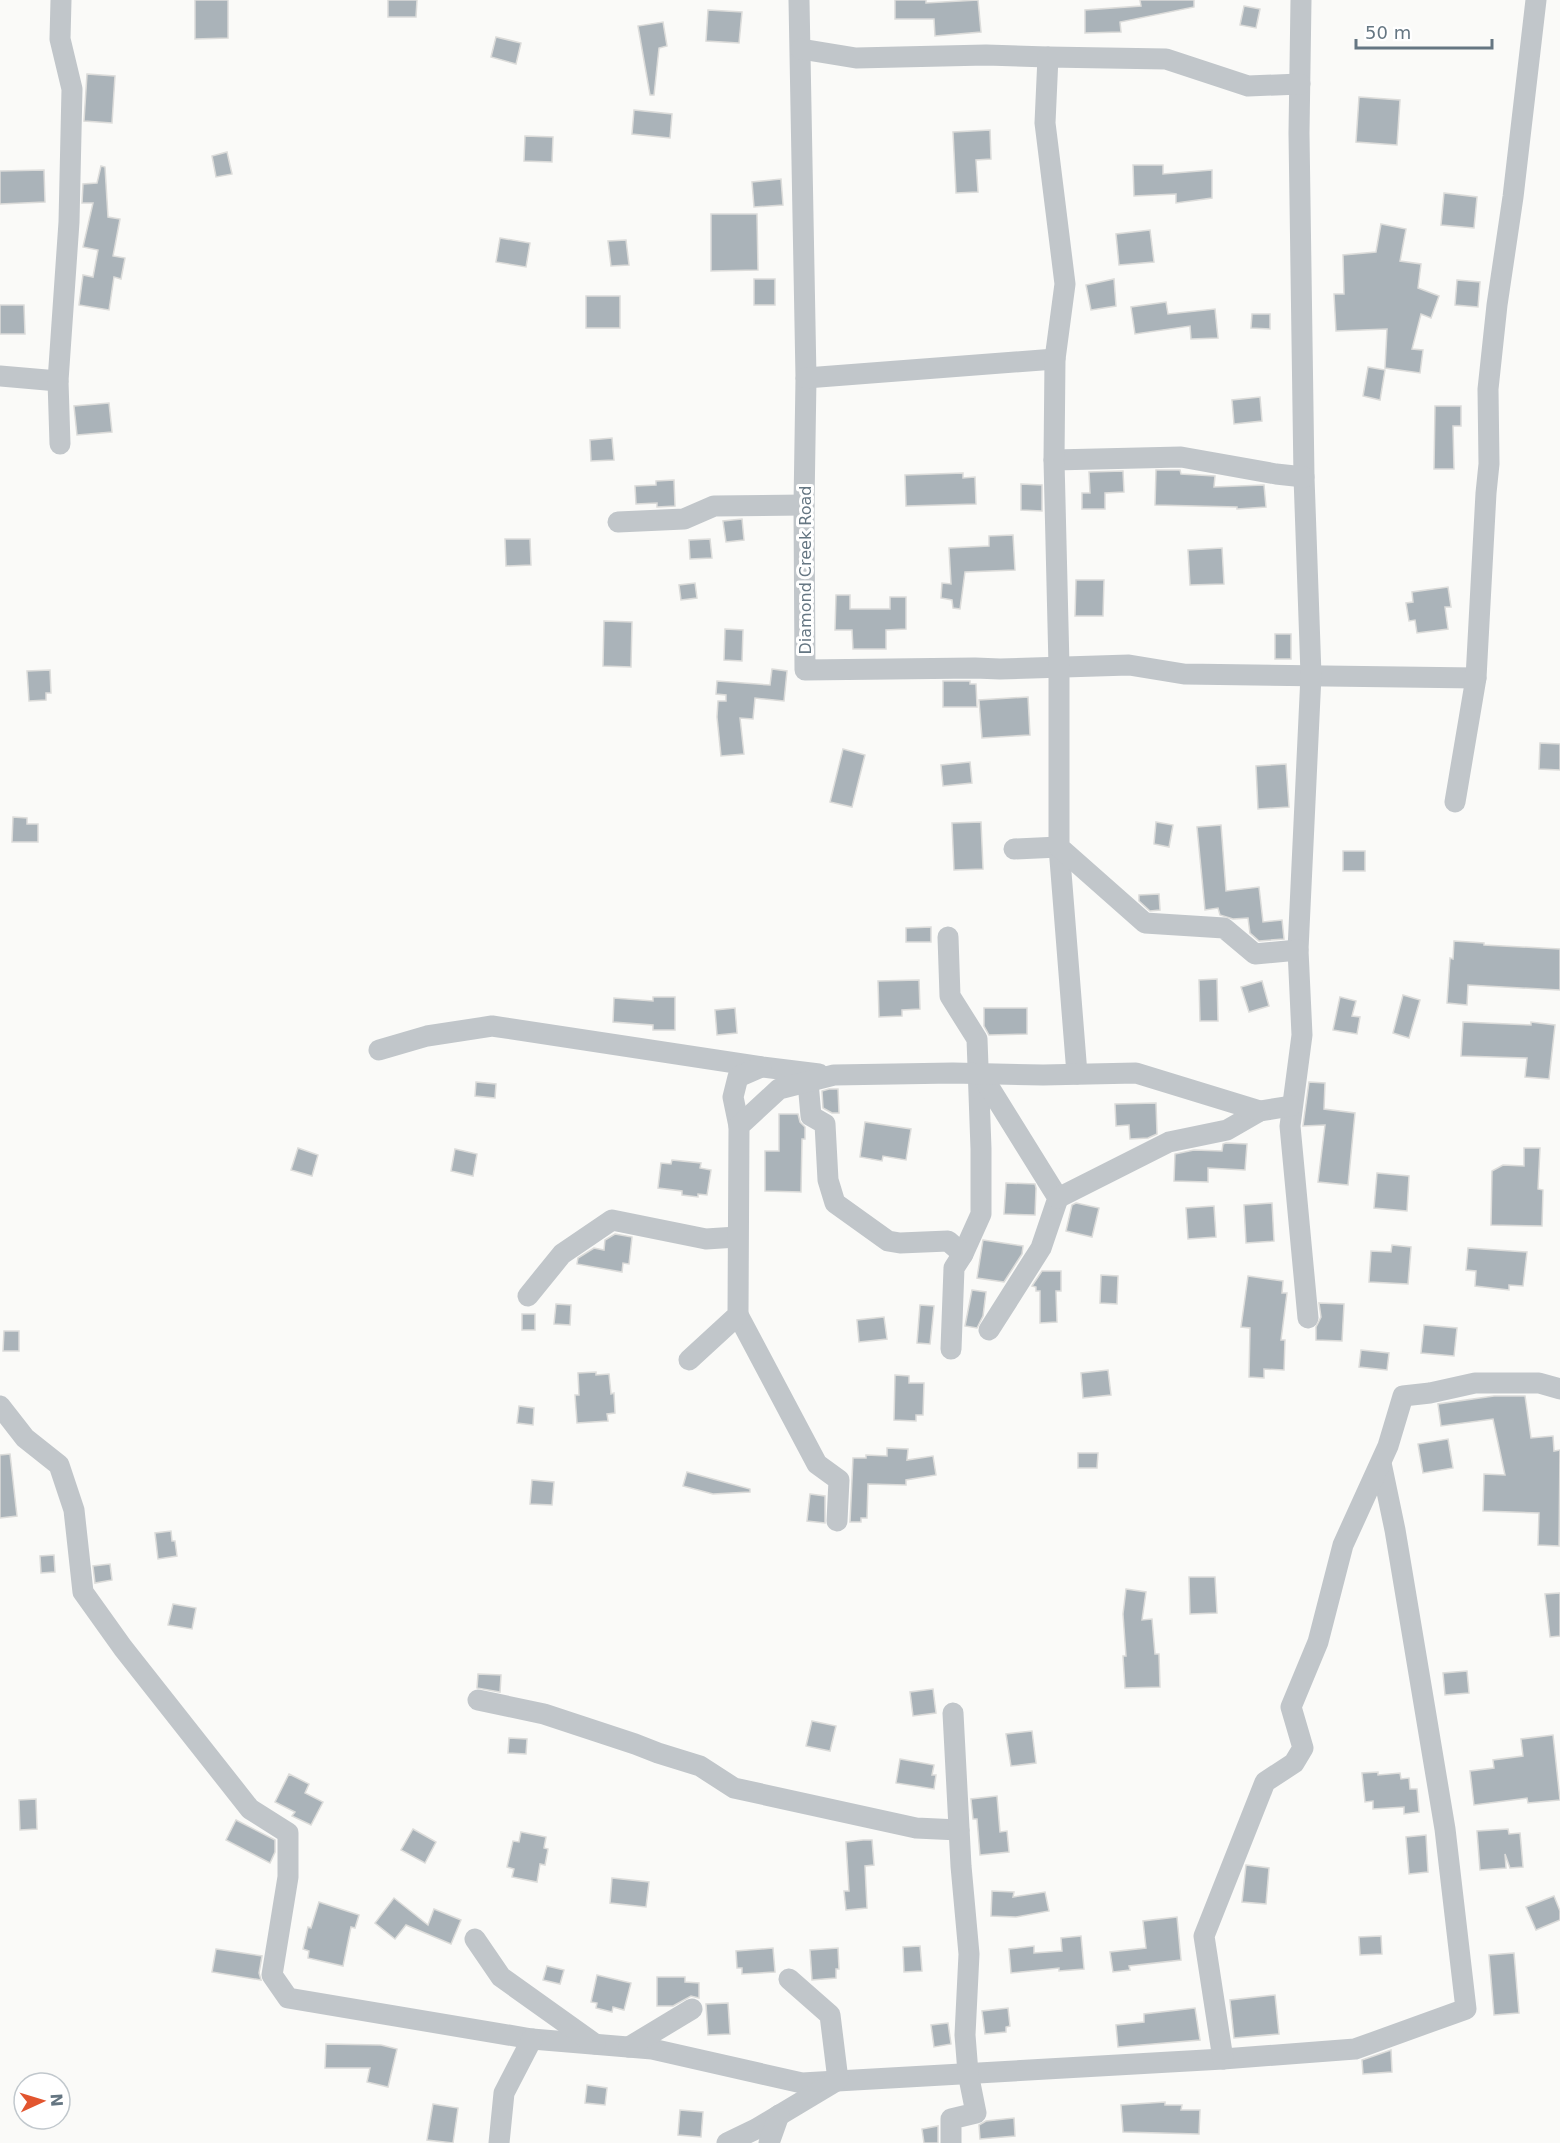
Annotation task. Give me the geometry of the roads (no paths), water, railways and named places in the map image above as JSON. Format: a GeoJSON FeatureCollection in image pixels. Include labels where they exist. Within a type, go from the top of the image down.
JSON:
{"type":"FeatureCollection","features":[{"type":"Feature","properties":{"kind":"street"},"geometry":{"type":"LineString","coordinates":[[60,444],[58,381],[69,222],[72,88],[60,39],[61,0]]}},
{"type":"Feature","properties":{"kind":"street","name":"Diamond Creek Road"},"geometry":{"type":"LineString","coordinates":[[800,0],[806,378],[804,505],[806,670],[1000,669],[1128,665],[1184,674],[1476,678]]}},
{"type":"Feature","properties":{"kind":"street"},"geometry":{"type":"LineString","coordinates":[[1301,0],[1299,133],[1304,477],[1311,675],[1299,950],[1302,1035],[1290,1125],[1308,1318]]}},
{"type":"Feature","properties":{"kind":"street"},"geometry":{"type":"LineString","coordinates":[[1455,802],[1476,678],[1489,464],[1488,389],[1497,305],[1514,197],[1536,0]]}},
{"type":"Feature","properties":{"kind":"street"},"geometry":{"type":"LineString","coordinates":[[801,49],[856,58],[986,55],[1166,59],[1248,86],[1300,84]]}},
{"type":"Feature","properties":{"kind":"street"},"geometry":{"type":"LineString","coordinates":[[1047,57],[1045,123],[1065,284],[1055,359],[1054,460],[1059,666],[1059,847],[1077,1074]]}},
{"type":"Feature","properties":{"kind":"street"},"geometry":{"type":"LineString","coordinates":[[806,378],[1055,359]]}},
{"type":"Feature","properties":{"kind":"street"},"geometry":{"type":"LineString","coordinates":[[0,375],[58,381]]}},
{"type":"Feature","properties":{"kind":"street"},"geometry":{"type":"LineString","coordinates":[[1054,460],[1181,457],[1304,477]]}},
{"type":"Feature","properties":{"kind":"street"},"geometry":{"type":"LineString","coordinates":[[618,522],[684,519],[714,506],[804,505]]}},
{"type":"Feature","properties":{"kind":"street"},"geometry":{"type":"LineString","coordinates":[[1014,849],[1059,847],[1145,923],[1224,928],[1255,954],[1299,950]]}},
{"type":"Feature","properties":{"kind":"street"},"geometry":{"type":"LineString","coordinates":[[948,937],[950,996],[977,1039],[980,1073],[981,1214],[954,1268],[951,1349]]}},
{"type":"Feature","properties":{"kind":"street"},"geometry":{"type":"LineString","coordinates":[[379,1050],[427,1036],[492,1026],[834,1076],[1136,1072],[1260,1111]]}},
{"type":"Feature","properties":{"kind":"street"},"geometry":{"type":"LineString","coordinates":[[762,1067],[738,1077],[733,1097],[739,1126],[738,1315],[817,1464],[839,1480],[837,1521]]}},
{"type":"Feature","properties":{"kind":"street"},"geometry":{"type":"LineString","coordinates":[[980,1073],[1058,1198]]}},
{"type":"Feature","properties":{"kind":"street"},"geometry":{"type":"LineString","coordinates":[[739,1126],[779,1089],[834,1076]]}},
{"type":"Feature","properties":{"kind":"street"},"geometry":{"type":"LineString","coordinates":[[808,1082],[811,1116],[825,1124],[828,1180],[835,1203],[888,1241],[900,1243],[948,1241],[963,1254]]}},
{"type":"Feature","properties":{"kind":"street"},"geometry":{"type":"LineString","coordinates":[[989,1330],[1041,1248],[1058,1198],[1168,1143],[1227,1130],[1260,1111],[1291,1106]]}},
{"type":"Feature","properties":{"kind":"street"},"geometry":{"type":"LineString","coordinates":[[528,1296],[562,1254],[612,1220],[706,1239],[737,1237]]}},
{"type":"Feature","properties":{"kind":"street"},"geometry":{"type":"LineString","coordinates":[[689,1360],[738,1315]]}},
{"type":"Feature","properties":{"kind":"street"},"geometry":{"type":"LineString","coordinates":[[1223,2059],[1204,1936],[1264,1782],[1294,1763],[1303,1748],[1291,1707],[1318,1642],[1343,1545],[1381,1463],[1403,1396],[1430,1393],[1475,1383],[1539,1383],[1560,1389]]}},
{"type":"Feature","properties":{"kind":"street"},"geometry":{"type":"LineString","coordinates":[[0,1406],[25,1438],[59,1465],[74,1510],[83,1592],[123,1648],[250,1809],[288,1833],[288,1877],[272,1975],[288,1998],[532,2039],[652,2049],[802,2082],[1223,2059],[1355,2049],[1466,2009],[1444,1829],[1395,1530],[1381,1463]]}},
{"type":"Feature","properties":{"kind":"street"},"geometry":{"type":"LineString","coordinates":[[478,1700],[544,1714],[700,1766],[734,1788],[916,1828],[959,1830]]}},
{"type":"Feature","properties":{"kind":"street"},"geometry":{"type":"LineString","coordinates":[[951,2143],[951,2119],[976,2113],[968,2073],[965,2035],[969,1954],[953,1713]]}},
{"type":"Feature","properties":{"kind":"street"},"geometry":{"type":"LineString","coordinates":[[475,1940],[501,1977],[595,2044]]}},
{"type":"Feature","properties":{"kind":"street"},"geometry":{"type":"LineString","coordinates":[[789,1979],[830,2015],[838,2080]]}},
{"type":"Feature","properties":{"kind":"street"},"geometry":{"type":"LineString","coordinates":[[629,2047],[692,2009]]}},
{"type":"Feature","properties":{"kind":"street"},"geometry":{"type":"LineString","coordinates":[[499,2143],[504,2093],[532,2039]]}},
{"type":"Feature","properties":{"kind":"street"},"geometry":{"type":"LineString","coordinates":[[727,2143],[756,2129],[838,2080]]}},
{"type":"Feature","properties":{"kind":"street"},"geometry":{"type":"LineString","coordinates":[[769,2143],[779,2115]]}}]}
